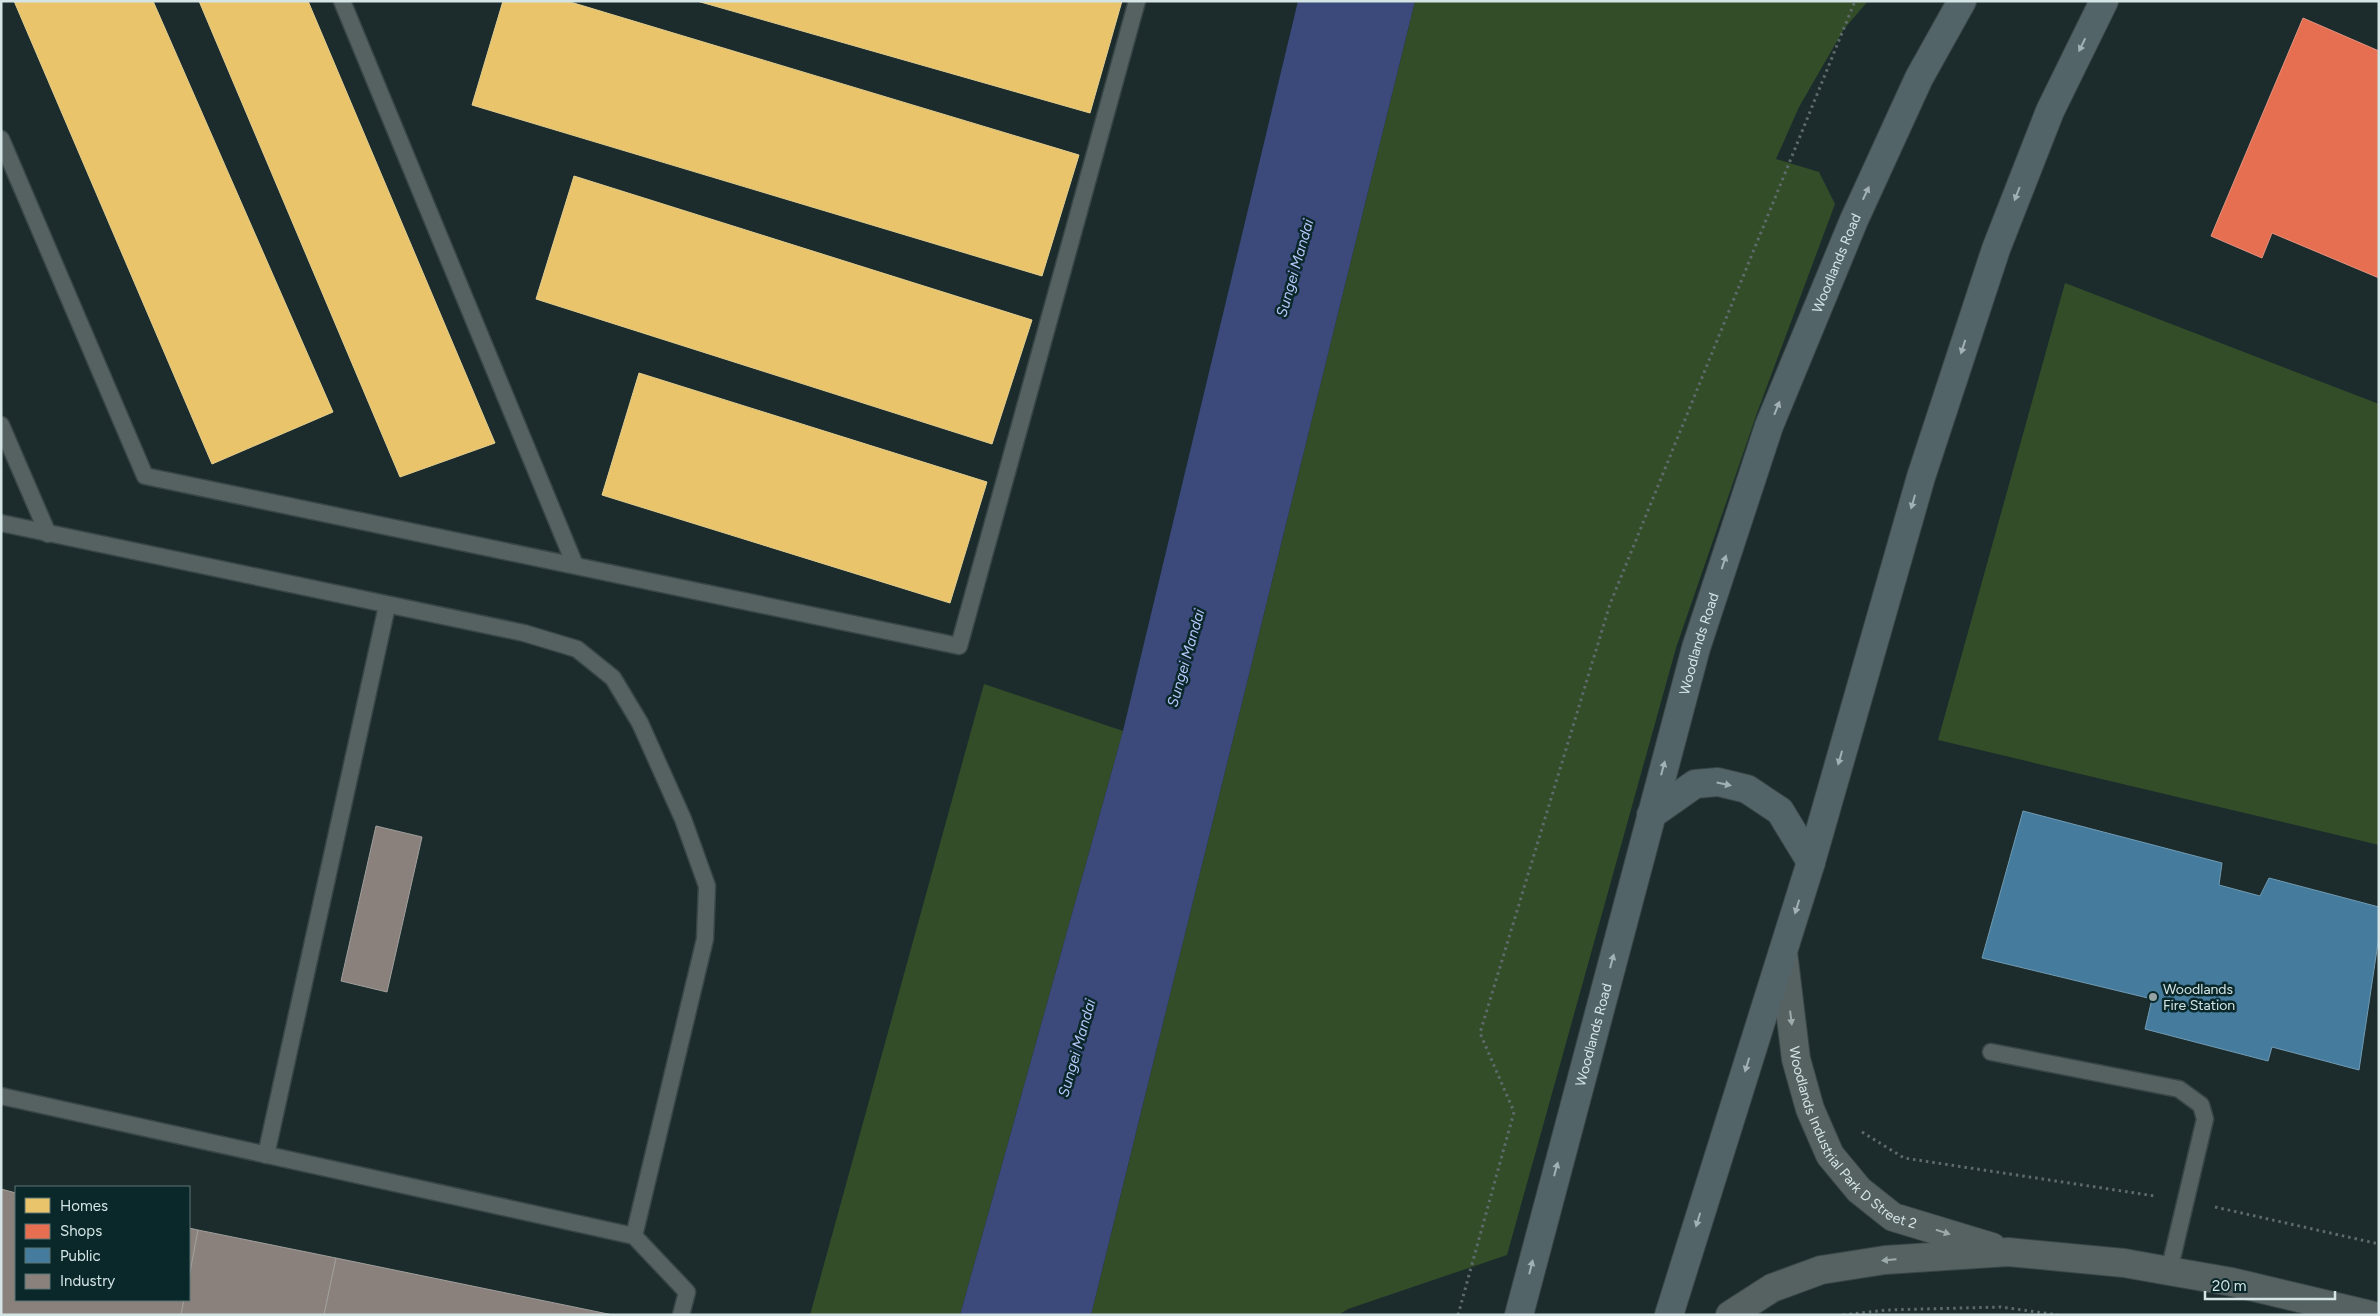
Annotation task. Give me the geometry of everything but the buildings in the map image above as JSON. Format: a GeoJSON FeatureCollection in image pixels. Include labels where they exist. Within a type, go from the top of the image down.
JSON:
{"type":"FeatureCollection","features":[{"type":"Feature","properties":{"kind":"main road","name":"Woodlands Road"},"geometry":{"type":"LineString","coordinates":[[1519,1315],[1696,648],[1769,426],[1854,220],[1919,78],[1962,1]]}},
{"type":"Feature","properties":{"kind":"main road"},"geometry":{"type":"LineString","coordinates":[[1669,1315],[1811,862],[1921,476],[1996,250],[2050,111],[2104,1]]}},
{"type":"Feature","properties":{"kind":"main road"},"geometry":{"type":"LineString","coordinates":[[1651,815],[1695,784],[1718,782],[1747,789],[1780,811],[1811,862]]}},
{"type":"Feature","properties":{"kind":"street","name":"Woodlands Industrial Park D Street 2"},"geometry":{"type":"LineString","coordinates":[[1783,952],[1796,1059],[1810,1109],[1830,1155],[1859,1190],[1893,1217],[2008,1252]]}},
{"type":"Feature","properties":{"kind":"street","name":"Woodlands Industrial Park D Street 2"},"geometry":{"type":"LineString","coordinates":[[1730,1315],[1772,1288],[1821,1270],[1885,1260],[2008,1252],[2124,1263],[2232,1282],[2371,1315]]}},
{"type":"Feature","properties":{"kind":"lane"},"geometry":{"type":"LineString","coordinates":[[342,1],[575,565]]}},
{"type":"Feature","properties":{"kind":"lane"},"geometry":{"type":"LineString","coordinates":[[1,139],[145,476],[958,646],[1137,1]]}},
{"type":"Feature","properties":{"kind":"lane"},"geometry":{"type":"LineString","coordinates":[[1,425],[48,534]]}},
{"type":"Feature","properties":{"kind":"lane"},"geometry":{"type":"LineString","coordinates":[[1,523],[386,606],[524,633],[577,649],[612,678],[640,723],[683,819],[707,886],[705,939],[634,1236]]}},
{"type":"Feature","properties":{"kind":"lane"},"geometry":{"type":"LineString","coordinates":[[266,1155],[386,606]]}},
{"type":"Feature","properties":{"kind":"lane"},"geometry":{"type":"LineString","coordinates":[[1991,1052],[2179,1089],[2201,1105],[2205,1119],[2169,1271]]}},
{"type":"Feature","properties":{"kind":"lane"},"geometry":{"type":"LineString","coordinates":[[1,1096],[634,1236],[687,1292],[681,1315]]}},
{"type":"Feature","properties":{"kind":"path"},"geometry":{"type":"LineString","coordinates":[[1458,1315],[1514,1112],[1480,1032],[1610,604],[1855,1]]}},
{"type":"Feature","properties":{"kind":"path"},"geometry":{"type":"LineString","coordinates":[[1844,1315],[1886,1310],[2001,1307],[2058,1315]]}},
{"type":"Feature","properties":{"kind":"green space"},"geometry":{"type":"Polygon","coordinates":[[[1415,1],[1868,1],[1844,29],[1799,107],[1776,159],[1819,172],[1835,204],[1757,413],[1676,648],[1507,1255],[1348,1309],[1338,1315],[1091,1315],[1415,1]]]}},
{"type":"Feature","properties":{"kind":"green space"},"geometry":{"type":"Polygon","coordinates":[[[2065,283],[2379,404],[2379,845],[1938,740],[2065,283]]]}},
{"type":"Feature","properties":{"kind":"green space"},"geometry":{"type":"Polygon","coordinates":[[[984,684],[1123,731],[960,1315],[810,1315],[984,684]]]}},
{"type":"Feature","properties":{"kind":"water","name":"Sungei Mandai"},"geometry":{"type":"Polygon","coordinates":[[[1298,1],[1415,1],[1091,1315],[960,1315],[1123,731],[1298,1]]]}},
{"type":"Feature","properties":{"kind":"place","name":"Woodlands Fire Station"},"geometry":{"type":"Point","coordinates":[2153,997]}}]}
